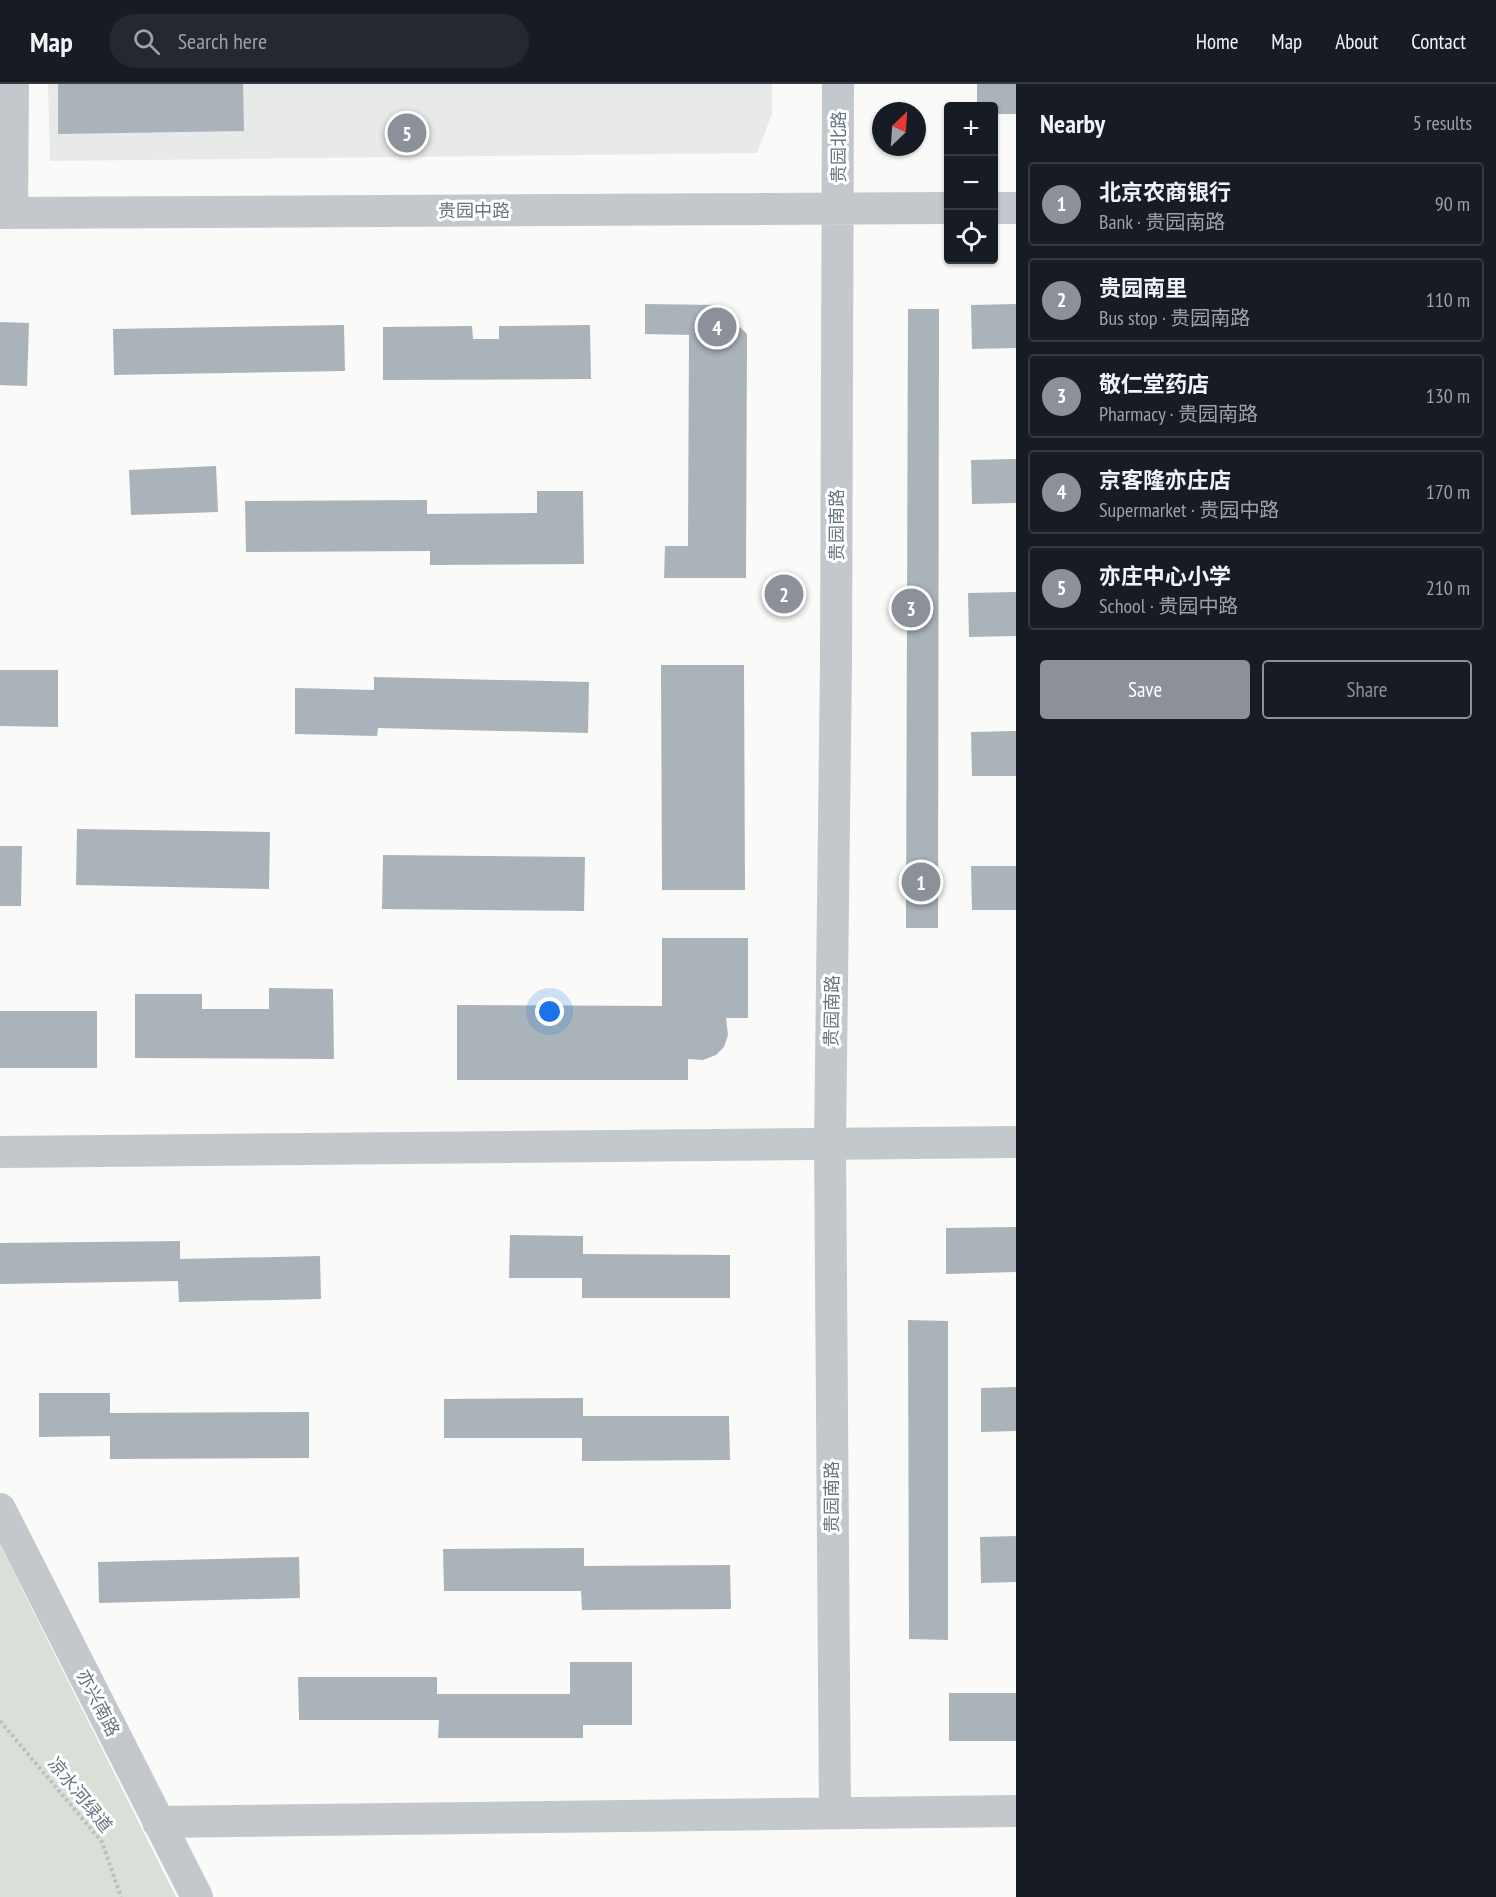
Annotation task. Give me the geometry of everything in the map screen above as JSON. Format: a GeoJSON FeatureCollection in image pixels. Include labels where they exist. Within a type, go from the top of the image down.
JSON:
{"type":"FeatureCollection","features":[{"type":"Feature","properties":{"kind":"street"},"geometry":{"type":"LineString","coordinates":[[6,213],[13,84]]}},
{"type":"Feature","properties":{"kind":"street","name":"贵园北路"},"geometry":{"type":"LineString","coordinates":[[838,84],[839,209]]}},
{"type":"Feature","properties":{"kind":"street","name":"贵园中路"},"geometry":{"type":"LineString","coordinates":[[6,213],[944,208]]}},
{"type":"Feature","properties":{"kind":"street"},"geometry":{"type":"LineString","coordinates":[[998,208],[1016,208]]}},
{"type":"Feature","properties":{"kind":"street","name":"贵园南路"},"geometry":{"type":"LineString","coordinates":[[835,1813],[830,1144],[839,209]]}},
{"type":"Feature","properties":{"kind":"street"},"geometry":{"type":"LineString","coordinates":[[0,1152],[1016,1142]]}},
{"type":"Feature","properties":{"kind":"street","name":"亦兴南路"},"geometry":{"type":"LineString","coordinates":[[0,1509],[197,1897]]}},
{"type":"Feature","properties":{"kind":"street"},"geometry":{"type":"LineString","coordinates":[[158,1822],[1016,1811]]}},
{"type":"Feature","properties":{"kind":"path","name":"凉水河绿道"},"geometry":{"type":"LineString","coordinates":[[0,1721],[102,1842],[120,1897]]}},
{"type":"Feature","properties":{"kind":"shaded area"},"geometry":{"type":"Polygon","coordinates":[[[48,84],[772,84],[772,114],[757,153],[50,161],[48,84]]]}},
{"type":"Feature","properties":{"kind":"shaded area"},"geometry":{"type":"Polygon","coordinates":[[[0,1545],[176,1897],[0,1897],[0,1545]]]}},
{"type":"Feature","properties":{"kind":"building"},"geometry":{"type":"Polygon","coordinates":[[[58,84],[243,84],[244,131],[58,134],[58,84]]]}},
{"type":"Feature","properties":{"kind":"building"},"geometry":{"type":"Polygon","coordinates":[[[977,84],[1016,84],[1016,114],[998,114],[998,102],[977,102],[977,84]]]}},
{"type":"Feature","properties":{"kind":"building"},"geometry":{"type":"Polygon","coordinates":[[[645,304],[717,305],[747,334],[746,578],[664,578],[665,546],[688,546],[689,335],[645,334],[645,304]]]}},
{"type":"Feature","properties":{"kind":"building"},"geometry":{"type":"Polygon","coordinates":[[[1016,304],[1016,348],[972,349],[971,305],[1016,304]]]}},
{"type":"Feature","properties":{"kind":"building"},"geometry":{"type":"Polygon","coordinates":[[[908,309],[939,309],[938,928],[906,928],[908,309]]]}},
{"type":"Feature","properties":{"kind":"building"},"geometry":{"type":"Polygon","coordinates":[[[0,322],[29,323],[27,386],[0,385],[0,322]]]}},
{"type":"Feature","properties":{"kind":"building"},"geometry":{"type":"Polygon","coordinates":[[[344,325],[345,371],[114,375],[113,329],[344,325]]]}},
{"type":"Feature","properties":{"kind":"building"},"geometry":{"type":"Polygon","coordinates":[[[590,325],[591,379],[383,380],[383,327],[472,326],[473,339],[499,339],[499,326],[590,325]]]}},
{"type":"Feature","properties":{"kind":"building"},"geometry":{"type":"Polygon","coordinates":[[[1016,459],[1016,503],[972,504],[971,460],[1016,459]]]}},
{"type":"Feature","properties":{"kind":"building"},"geometry":{"type":"Polygon","coordinates":[[[216,466],[218,512],[131,515],[129,470],[216,466]]]}},
{"type":"Feature","properties":{"kind":"building"},"geometry":{"type":"Polygon","coordinates":[[[537,491],[583,491],[584,564],[430,565],[430,551],[246,552],[245,501],[427,500],[427,514],[537,513],[537,491]]]}},
{"type":"Feature","properties":{"kind":"building"},"geometry":{"type":"Polygon","coordinates":[[[1016,592],[1016,636],[969,637],[968,593],[1016,592]]]}},
{"type":"Feature","properties":{"kind":"building"},"geometry":{"type":"Polygon","coordinates":[[[661,665],[744,665],[745,890],[662,890],[661,665]]]}},
{"type":"Feature","properties":{"kind":"building"},"geometry":{"type":"Polygon","coordinates":[[[0,670],[58,670],[58,727],[0,726],[0,670]]]}},
{"type":"Feature","properties":{"kind":"building"},"geometry":{"type":"Polygon","coordinates":[[[374,677],[589,682],[588,733],[378,728],[377,736],[295,734],[295,688],[374,690],[374,677]]]}},
{"type":"Feature","properties":{"kind":"building"},"geometry":{"type":"Polygon","coordinates":[[[1016,731],[1016,776],[972,776],[971,732],[1016,731]]]}},
{"type":"Feature","properties":{"kind":"building"},"geometry":{"type":"Polygon","coordinates":[[[77,829],[270,832],[269,889],[76,885],[77,829]]]}},
{"type":"Feature","properties":{"kind":"building"},"geometry":{"type":"Polygon","coordinates":[[[0,846],[22,846],[21,906],[0,906],[0,846]]]}},
{"type":"Feature","properties":{"kind":"building"},"geometry":{"type":"Polygon","coordinates":[[[383,855],[585,857],[584,911],[382,909],[383,855]]]}},
{"type":"Feature","properties":{"kind":"building"},"geometry":{"type":"Polygon","coordinates":[[[971,866],[1016,866],[1016,910],[972,910],[971,866]]]}},
{"type":"Feature","properties":{"kind":"building"},"geometry":{"type":"Polygon","coordinates":[[[662,938],[748,938],[748,1018],[726,1018],[728,1035],[724,1047],[716,1055],[703,1060],[688,1059],[688,1080],[457,1080],[457,1005],[662,1006],[662,938]]]}},
{"type":"Feature","properties":{"kind":"building"},"geometry":{"type":"Polygon","coordinates":[[[269,988],[333,989],[334,1059],[135,1058],[135,994],[202,994],[202,1009],[269,1009],[269,988]]]}},
{"type":"Feature","properties":{"kind":"building"},"geometry":{"type":"Polygon","coordinates":[[[0,1011],[97,1011],[97,1068],[0,1068],[0,1011]]]}},
{"type":"Feature","properties":{"kind":"building"},"geometry":{"type":"Polygon","coordinates":[[[1016,1227],[1016,1272],[946,1274],[946,1228],[1016,1227]]]}},
{"type":"Feature","properties":{"kind":"building"},"geometry":{"type":"Polygon","coordinates":[[[510,1235],[583,1236],[583,1254],[730,1255],[730,1298],[582,1298],[582,1278],[509,1278],[510,1235]]]}},
{"type":"Feature","properties":{"kind":"building"},"geometry":{"type":"Polygon","coordinates":[[[180,1241],[180,1259],[320,1256],[321,1299],[179,1302],[178,1281],[0,1284],[0,1243],[180,1241]]]}},
{"type":"Feature","properties":{"kind":"building"},"geometry":{"type":"Polygon","coordinates":[[[908,1320],[948,1321],[948,1640],[909,1639],[908,1320]]]}},
{"type":"Feature","properties":{"kind":"building"},"geometry":{"type":"Polygon","coordinates":[[[1016,1387],[1016,1431],[981,1432],[981,1388],[1016,1387]]]}},
{"type":"Feature","properties":{"kind":"building"},"geometry":{"type":"Polygon","coordinates":[[[39,1393],[110,1393],[110,1413],[309,1412],[309,1458],[110,1459],[110,1436],[39,1437],[39,1393]]]}},
{"type":"Feature","properties":{"kind":"building"},"geometry":{"type":"Polygon","coordinates":[[[583,1398],[583,1416],[729,1416],[730,1460],[582,1461],[582,1438],[444,1438],[444,1399],[583,1398]]]}},
{"type":"Feature","properties":{"kind":"building"},"geometry":{"type":"Polygon","coordinates":[[[1016,1536],[1016,1582],[981,1583],[980,1537],[1016,1536]]]}},
{"type":"Feature","properties":{"kind":"building"},"geometry":{"type":"Polygon","coordinates":[[[584,1548],[584,1566],[730,1565],[731,1609],[582,1610],[581,1591],[444,1591],[443,1549],[584,1548]]]}},
{"type":"Feature","properties":{"kind":"building"},"geometry":{"type":"Polygon","coordinates":[[[299,1557],[300,1598],[99,1603],[98,1562],[299,1557]]]}},
{"type":"Feature","properties":{"kind":"building"},"geometry":{"type":"Polygon","coordinates":[[[570,1662],[632,1662],[632,1725],[583,1725],[583,1738],[438,1738],[439,1720],[299,1720],[298,1677],[437,1677],[437,1694],[570,1694],[570,1662]]]}},
{"type":"Feature","properties":{"kind":"building"},"geometry":{"type":"Polygon","coordinates":[[[949,1693],[1016,1693],[1016,1741],[949,1741],[949,1693]]]}},
{"type":"Feature","properties":{"kind":"place","name":"亦庄中心小学"},"geometry":{"type":"Point","coordinates":[407,133]}},
{"type":"Feature","properties":{"kind":"place","name":"京客隆亦庄店"},"geometry":{"type":"Point","coordinates":[717,327]}},
{"type":"Feature","properties":{"kind":"place","name":"贵园南里"},"geometry":{"type":"Point","coordinates":[784,594]}},
{"type":"Feature","properties":{"kind":"place","name":"敬仁堂药店"},"geometry":{"type":"Point","coordinates":[911,608]}},
{"type":"Feature","properties":{"kind":"place","name":"北京农商银行"},"geometry":{"type":"Point","coordinates":[921,882]}}]}
